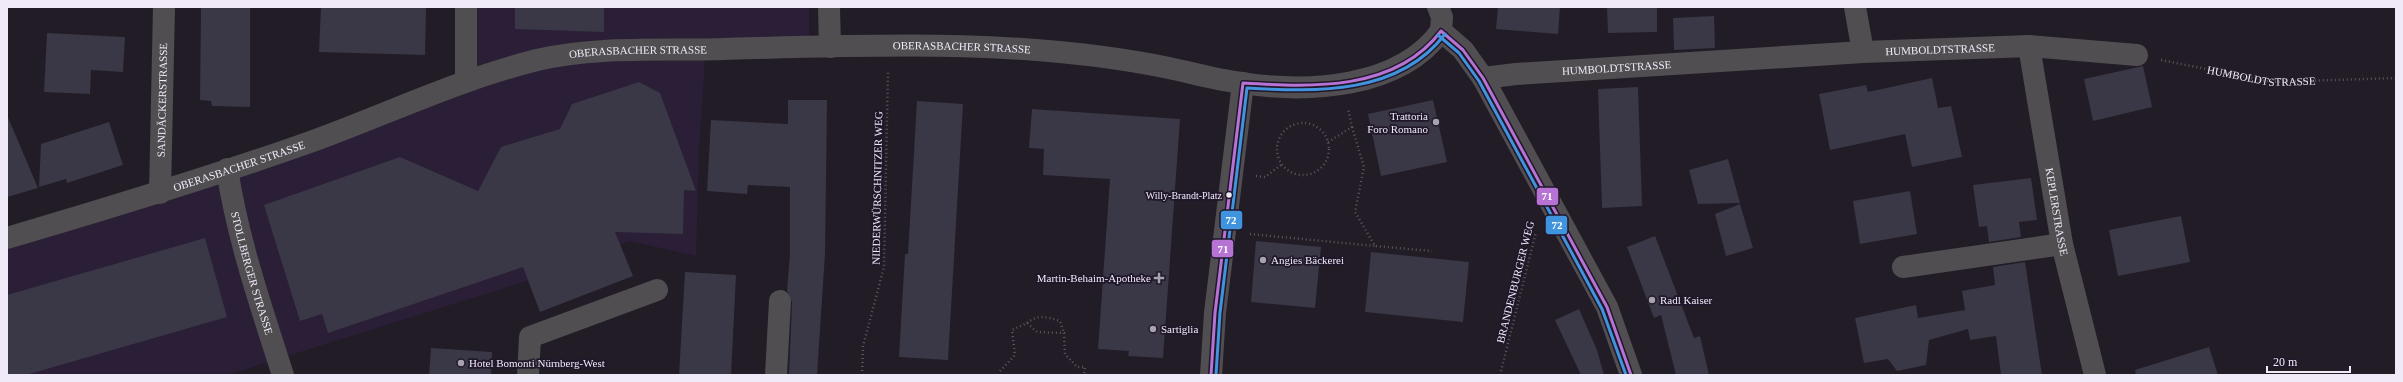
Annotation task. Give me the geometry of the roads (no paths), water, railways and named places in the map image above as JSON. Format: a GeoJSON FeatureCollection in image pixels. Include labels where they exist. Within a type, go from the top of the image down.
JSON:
{"type":"FeatureCollection","features":[{"type":"Feature","properties":{"kind":"street","name":"SANDÄCKERSTRASSE"},"geometry":{"type":"LineString","coordinates":[[160,193],[164,7]]}},
{"type":"Feature","properties":{"kind":"street"},"geometry":{"type":"LineString","coordinates":[[466,7],[466,81]]}},
{"type":"Feature","properties":{"kind":"street"},"geometry":{"type":"LineString","coordinates":[[829,7],[830,46]]}},
{"type":"Feature","properties":{"kind":"street"},"geometry":{"type":"LineString","coordinates":[[1438,7],[1442,17],[1441,31],[1463,50],[1483,78],[1607,307],[1631,375]]}},
{"type":"Feature","properties":{"kind":"street"},"geometry":{"type":"LineString","coordinates":[[1854,7],[1863,52]]}},
{"type":"Feature","properties":{"kind":"street","name":"OBERASBACHER STRASSE"},"geometry":{"type":"LineString","coordinates":[[7,238],[160,193],[317,139],[466,81],[539,60],[591,51],[830,46],[997,46],[1114,57],[1243,84],[1320,87],[1343,85],[1372,77],[1408,62],[1430,47],[1441,31]]}},
{"type":"Feature","properties":{"kind":"street","name":"HUMBOLDTSTRASSE"},"geometry":{"type":"LineString","coordinates":[[1483,78],[1516,74],[1863,52],[2029,46],[2137,55]]}},
{"type":"Feature","properties":{"kind":"street","name":"KEPLERSTRASSE"},"geometry":{"type":"LineString","coordinates":[[2029,46],[2062,244],[2095,375]]}},
{"type":"Feature","properties":{"kind":"street"},"geometry":{"type":"LineString","coordinates":[[1211,375],[1224,231],[1243,84]]}},
{"type":"Feature","properties":{"kind":"street","name":"STOLLBERGER STRASSE"},"geometry":{"type":"LineString","coordinates":[[227,169],[234,213],[244,253],[283,375]]}},
{"type":"Feature","properties":{"kind":"street"},"geometry":{"type":"LineString","coordinates":[[1903,267],[2062,244]]}},
{"type":"Feature","properties":{"kind":"street"},"geometry":{"type":"LineString","coordinates":[[528,375],[530,336],[657,290]]}},
{"type":"Feature","properties":{"kind":"street"},"geometry":{"type":"LineString","coordinates":[[776,375],[780,302]]}},
{"type":"Feature","properties":{"kind":"place","name":"Trattoria Foro Romano"},"geometry":{"type":"Point","coordinates":[1436,122]}},
{"type":"Feature","properties":{"kind":"place","name":"Willy-Brandt-Platz"},"geometry":{"type":"Point","coordinates":[1229,195]}},
{"type":"Feature","properties":{"kind":"place","name":"Angies Bäckerei"},"geometry":{"type":"Point","coordinates":[1263,260]}},
{"type":"Feature","properties":{"kind":"place","name":"Martin-Behaim-Apotheke"},"geometry":{"type":"Point","coordinates":[1159,278]}},
{"type":"Feature","properties":{"kind":"place","name":"Radl Kaiser"},"geometry":{"type":"Point","coordinates":[1652,300]}},
{"type":"Feature","properties":{"kind":"place","name":"Sartiglia"},"geometry":{"type":"Point","coordinates":[1153,329]}},
{"type":"Feature","properties":{"kind":"place","name":"Hotel Bomonti Nürnberg-West"},"geometry":{"type":"Point","coordinates":[461,363]}}]}
